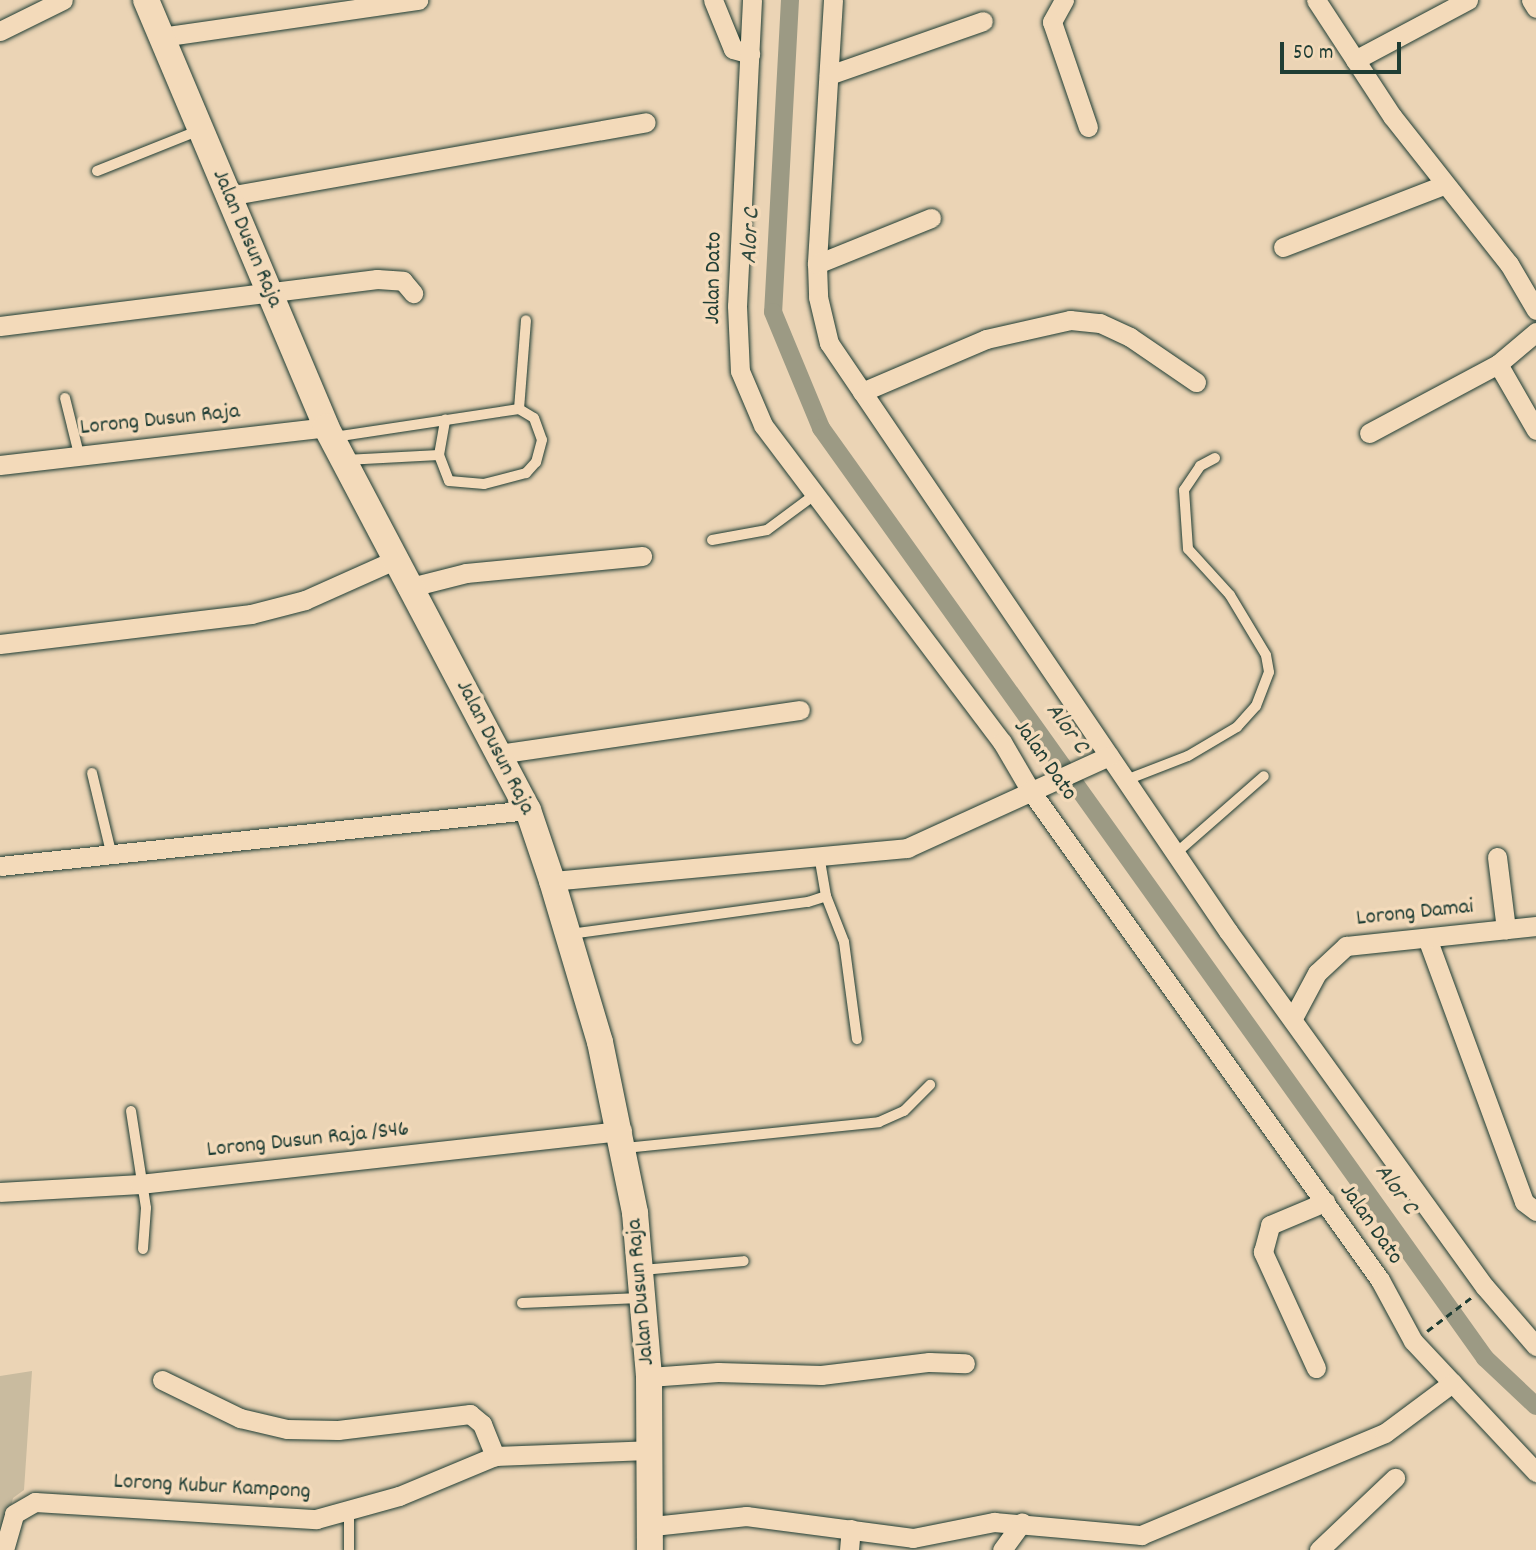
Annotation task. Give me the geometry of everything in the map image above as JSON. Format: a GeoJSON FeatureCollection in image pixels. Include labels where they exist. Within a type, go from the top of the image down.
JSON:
{"type":"FeatureCollection","features":[{"type":"Feature","properties":{"kind":"main road","name":"Jalan Dusun Raja"},"geometry":{"type":"LineString","coordinates":[[146,0],[332,442],[392,561],[528,810],[552,881],[569,934],[624,1140],[642,1270],[649,1377],[648,1450],[656,1538]]}},
{"type":"Feature","properties":{"kind":"street"},"geometry":{"type":"LineString","coordinates":[[0,31],[63,0]]}},
{"type":"Feature","properties":{"kind":"street"},"geometry":{"type":"LineString","coordinates":[[161,37],[418,0]]}},
{"type":"Feature","properties":{"kind":"street"},"geometry":{"type":"LineString","coordinates":[[713,0],[733,49],[750,54]]}},
{"type":"Feature","properties":{"kind":"street","name":"Jalan Dato"},"geometry":{"type":"LineString","coordinates":[[752,0],[737,306],[740,371],[763,425],[818,492],[1002,742],[1380,1280],[1413,1341],[1536,1472]]}},
{"type":"Feature","properties":{"kind":"street"},"geometry":{"type":"LineString","coordinates":[[833,0],[817,264],[818,297],[829,343],[1105,758],[1126,780],[1175,854],[1531,1332]]}},
{"type":"Feature","properties":{"kind":"street"},"geometry":{"type":"LineString","coordinates":[[1064,0],[1052,22],[1088,127]]}},
{"type":"Feature","properties":{"kind":"street"},"geometry":{"type":"LineString","coordinates":[[1316,0],[1444,186],[1509,264],[1536,310]]}},
{"type":"Feature","properties":{"kind":"street"},"geometry":{"type":"LineString","coordinates":[[1355,60],[1468,0]]}},
{"type":"Feature","properties":{"kind":"street"},"geometry":{"type":"LineString","coordinates":[[1531,0],[1536,8]]}},
{"type":"Feature","properties":{"kind":"street"},"geometry":{"type":"LineString","coordinates":[[829,75],[983,21]]}},
{"type":"Feature","properties":{"kind":"street"},"geometry":{"type":"LineString","coordinates":[[228,196],[646,122]]}},
{"type":"Feature","properties":{"kind":"street"},"geometry":{"type":"LineString","coordinates":[[1283,247],[1444,186]]}},
{"type":"Feature","properties":{"kind":"street"},"geometry":{"type":"LineString","coordinates":[[817,264],[931,218]]}},
{"type":"Feature","properties":{"kind":"street"},"geometry":{"type":"LineString","coordinates":[[0,326],[377,279],[403,281],[413,293]]}},
{"type":"Feature","properties":{"kind":"street"},"geometry":{"type":"LineString","coordinates":[[862,392],[986,339],[1070,320],[1100,323],[1130,337],[1196,382]]}},
{"type":"Feature","properties":{"kind":"street"},"geometry":{"type":"LineString","coordinates":[[1369,433],[1499,365],[1536,332]]}},
{"type":"Feature","properties":{"kind":"street"},"geometry":{"type":"LineString","coordinates":[[1499,365],[1536,430]]}},
{"type":"Feature","properties":{"kind":"street","name":"Lorong Dusun Raja"},"geometry":{"type":"LineString","coordinates":[[0,465],[79,454],[332,442]]}},
{"type":"Feature","properties":{"kind":"street"},"geometry":{"type":"LineString","coordinates":[[407,588],[466,573],[642,556]]}},
{"type":"Feature","properties":{"kind":"street"},"geometry":{"type":"LineString","coordinates":[[0,644],[251,614],[305,600],[392,561]]}},
{"type":"Feature","properties":{"kind":"street"},"geometry":{"type":"LineString","coordinates":[[498,754],[800,709]]}},
{"type":"Feature","properties":{"kind":"street"},"geometry":{"type":"LineString","coordinates":[[552,881],[907,848],[1105,758]]}},
{"type":"Feature","properties":{"kind":"street"},"geometry":{"type":"LineString","coordinates":[[0,866],[111,852],[528,810]]}},
{"type":"Feature","properties":{"kind":"street"},"geometry":{"type":"LineString","coordinates":[[1497,857],[1506,929]]}},
{"type":"Feature","properties":{"kind":"street","name":"Lorong Damai"},"geometry":{"type":"LineString","coordinates":[[1294,1016],[1317,973],[1346,946],[1536,926]]}},
{"type":"Feature","properties":{"kind":"street"},"geometry":{"type":"LineString","coordinates":[[1427,938],[1524,1202],[1536,1211]]}},
{"type":"Feature","properties":{"kind":"street","name":"Lorong Dusun Raja /S46"},"geometry":{"type":"LineString","coordinates":[[0,1192],[140,1184],[624,1140]]}},
{"type":"Feature","properties":{"kind":"street"},"geometry":{"type":"LineString","coordinates":[[1316,1368],[1264,1245],[1270,1225],[1325,1202]]}},
{"type":"Feature","properties":{"kind":"street"},"geometry":{"type":"LineString","coordinates":[[649,1377],[718,1371],[821,1375],[929,1362],[965,1363]]}},
{"type":"Feature","properties":{"kind":"street"},"geometry":{"type":"LineString","coordinates":[[162,1380],[240,1418],[287,1429],[338,1430],[470,1414],[482,1424],[495,1456]]}},
{"type":"Feature","properties":{"kind":"street"},"geometry":{"type":"LineString","coordinates":[[656,1538],[746,1516],[913,1538],[971,1525],[1022,1522],[1122,1535],[1158,1530],[1385,1433],[1452,1383]]}},
{"type":"Feature","properties":{"kind":"street","name":"Lorong Kubur Kampong"},"geometry":{"type":"LineString","coordinates":[[4,1550],[14,1514],[35,1502],[286,1521],[349,1512],[495,1456],[648,1450]]}},
{"type":"Feature","properties":{"kind":"street"},"geometry":{"type":"LineString","coordinates":[[1319,1550],[1395,1478]]}},
{"type":"Feature","properties":{"kind":"street"},"geometry":{"type":"LineString","coordinates":[[1002,1550],[1022,1522]]}},
{"type":"Feature","properties":{"kind":"street"},"geometry":{"type":"LineString","coordinates":[[849,1550],[851,1529]]}},
{"type":"Feature","properties":{"kind":"lane"},"geometry":{"type":"LineString","coordinates":[[97,171],[201,130]]}},
{"type":"Feature","properties":{"kind":"lane"},"geometry":{"type":"LineString","coordinates":[[519,409],[526,320]]}},
{"type":"Feature","properties":{"kind":"lane"},"geometry":{"type":"LineString","coordinates":[[65,398],[79,454]]}},
{"type":"Feature","properties":{"kind":"lane"},"geometry":{"type":"LineString","coordinates":[[332,442],[445,420],[519,409],[534,418],[542,440],[536,462],[526,473],[484,484],[454,484],[445,477],[439,455],[445,420]]}},
{"type":"Feature","properties":{"kind":"lane"},"geometry":{"type":"LineString","coordinates":[[332,442],[439,455]]}},
{"type":"Feature","properties":{"kind":"lane"},"geometry":{"type":"LineString","coordinates":[[1126,780],[1188,756],[1237,727],[1256,706],[1269,673],[1266,655],[1230,595],[1188,549],[1184,491],[1200,466],[1215,458]]}},
{"type":"Feature","properties":{"kind":"lane"},"geometry":{"type":"LineString","coordinates":[[712,540],[767,530],[818,492]]}},
{"type":"Feature","properties":{"kind":"lane"},"geometry":{"type":"LineString","coordinates":[[92,773],[111,852]]}},
{"type":"Feature","properties":{"kind":"lane"},"geometry":{"type":"LineString","coordinates":[[1175,854],[1264,776]]}},
{"type":"Feature","properties":{"kind":"lane"},"geometry":{"type":"LineString","coordinates":[[819,855],[826,896],[844,942],[857,1039]]}},
{"type":"Feature","properties":{"kind":"lane"},"geometry":{"type":"LineString","coordinates":[[569,934],[826,896]]}},
{"type":"Feature","properties":{"kind":"lane"},"geometry":{"type":"LineString","coordinates":[[624,1140],[879,1122],[904,1111],[930,1085]]}},
{"type":"Feature","properties":{"kind":"lane"},"geometry":{"type":"LineString","coordinates":[[131,1111],[147,1221],[144,1249]]}},
{"type":"Feature","properties":{"kind":"lane"},"geometry":{"type":"LineString","coordinates":[[642,1270],[744,1261]]}},
{"type":"Feature","properties":{"kind":"lane"},"geometry":{"type":"LineString","coordinates":[[522,1303],[644,1298]]}},
{"type":"Feature","properties":{"kind":"lane"},"geometry":{"type":"LineString","coordinates":[[349,1512],[349,1550]]}},
{"type":"Feature","properties":{"kind":"path"},"geometry":{"type":"LineString","coordinates":[[1423,1334],[1472,1297]]}},
{"type":"Feature","properties":{"kind":"shaded area"},"geometry":{"type":"Polygon","coordinates":[[[32,1371],[24,1490],[13,1498],[0,1550],[0,1376],[32,1371]]]}},
{"type":"Feature","properties":{"kind":"waterway","name":"Alor C"},"geometry":{"type":"LineString","coordinates":[[790,0],[773,312],[821,428],[1485,1358],[1536,1406]]}}]}
